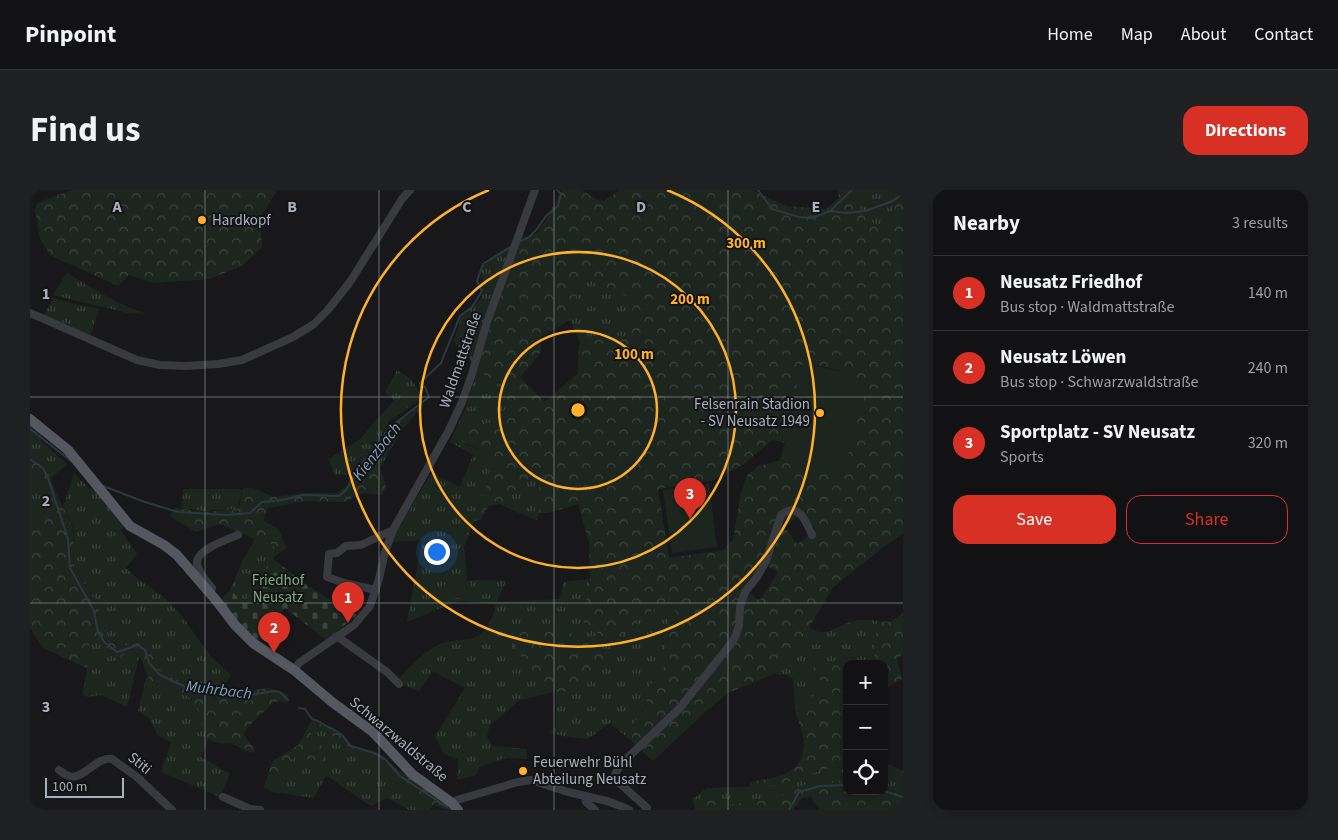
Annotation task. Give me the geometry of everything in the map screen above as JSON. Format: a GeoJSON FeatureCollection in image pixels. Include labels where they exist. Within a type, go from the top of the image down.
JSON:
{"type":"FeatureCollection","features":[{"type":"Feature","properties":{"kind":"main road","name":"Schwarzwaldstraße"},"geometry":{"type":"LineString","coordinates":[[30,419],[68,450],[130,526],[177,555],[253,644],[294,670],[332,702],[373,732],[412,774],[455,806]]}},
{"type":"Feature","properties":{"kind":"street"},"geometry":{"type":"LineString","coordinates":[[30,313],[138,360],[160,365],[186,366],[242,360],[293,337],[314,324],[327,311],[350,282],[402,199],[410,190]]}},
{"type":"Feature","properties":{"kind":"street","name":"Waldmattstraße"},"geometry":{"type":"LineString","coordinates":[[294,670],[299,663],[358,622],[370,606],[393,530],[449,430],[458,410],[472,374],[487,322],[535,190]]}},
{"type":"Feature","properties":{"kind":"street"},"geometry":{"type":"LineString","coordinates":[[646,810],[647,808],[617,781],[615,775],[620,765],[679,709],[704,680],[733,641],[739,625],[740,608],[745,592],[757,577],[766,561],[781,515],[787,510],[793,509],[798,512],[808,525],[812,535]]}},
{"type":"Feature","properties":{"kind":"street"},"geometry":{"type":"LineString","coordinates":[[376,590],[327,577],[329,554],[337,553],[346,546],[361,545],[393,530]]}},
{"type":"Feature","properties":{"kind":"street","name":"Schwarzwaldstraße"},"geometry":{"type":"LineString","coordinates":[[209,592],[212,588],[201,573],[197,564],[198,559],[209,548],[238,535]]}},
{"type":"Feature","properties":{"kind":"street"},"geometry":{"type":"LineString","coordinates":[[338,637],[387,672],[399,684]]}},
{"type":"Feature","properties":{"kind":"street","name":"Stiti"},"geometry":{"type":"LineString","coordinates":[[59,770],[68,776],[78,776],[104,759],[112,758],[137,777],[172,810]]}},
{"type":"Feature","properties":{"kind":"street"},"geometry":{"type":"LineString","coordinates":[[455,806],[457,800],[526,780],[537,781],[629,810]]}},
{"type":"Feature","properties":{"kind":"street"},"geometry":{"type":"LineString","coordinates":[[585,796],[586,802],[595,810]]}},
{"type":"Feature","properties":{"kind":"street"},"geometry":{"type":"LineString","coordinates":[[224,797],[250,809],[260,810]]}},
{"type":"Feature","properties":{"kind":"green space"},"geometry":{"type":"Polygon","coordinates":[[[72,190],[275,190],[276,192],[260,218],[262,247],[242,266],[209,279],[153,283],[129,275],[118,286],[50,255],[40,238],[35,210],[37,203],[72,190]]]}},
{"type":"Feature","properties":{"kind":"green space"},"geometry":{"type":"Polygon","coordinates":[[[562,190],[582,190],[597,200],[604,201],[620,190],[751,190],[787,206],[826,209],[839,198],[838,190],[855,190],[851,194],[852,199],[876,226],[884,228],[892,220],[893,208],[903,194],[903,534],[833,587],[794,653],[774,674],[728,693],[653,761],[630,740],[632,727],[648,703],[643,693],[670,658],[661,636],[677,608],[671,597],[633,625],[613,644],[583,622],[590,579],[589,542],[578,504],[548,513],[539,513],[539,482],[526,481],[515,490],[504,506],[500,504],[488,506],[481,520],[474,521],[487,483],[493,456],[459,440],[460,431],[488,423],[500,415],[509,403],[505,393],[478,369],[487,330],[520,243],[538,232],[562,190]],[[584,278],[574,301],[570,320],[541,337],[541,351],[520,377],[545,402],[578,373],[580,342],[627,337],[634,300],[584,278]],[[817,365],[784,398],[777,429],[785,443],[772,440],[744,464],[711,481],[658,489],[669,558],[723,550],[733,540],[741,492],[748,474],[759,466],[780,460],[842,476],[851,374],[817,365]],[[803,513],[784,527],[797,544],[816,530],[803,513]],[[766,565],[749,593],[760,600],[778,572],[766,565]]]}},
{"type":"Feature","properties":{"kind":"green space"},"geometry":{"type":"Polygon","coordinates":[[[855,190],[903,190],[903,194],[893,208],[892,220],[884,228],[876,226],[852,199],[851,194],[855,190]]]}},
{"type":"Feature","properties":{"kind":"green space"},"geometry":{"type":"Polygon","coordinates":[[[514,244],[473,363],[454,341],[461,317],[482,297],[481,269],[491,257],[514,244]]]}},
{"type":"Feature","properties":{"kind":"green space"},"geometry":{"type":"Polygon","coordinates":[[[67,273],[116,301],[146,314],[128,313],[53,295],[67,273]]]}},
{"type":"Feature","properties":{"kind":"green space"},"geometry":{"type":"Polygon","coordinates":[[[584,278],[634,300],[627,337],[580,342],[570,320],[574,301],[584,278]]]}},
{"type":"Feature","properties":{"kind":"green space"},"geometry":{"type":"Polygon","coordinates":[[[53,298],[99,309],[90,338],[66,328],[73,308],[65,327],[43,317],[53,298]]]}},
{"type":"Feature","properties":{"kind":"green space","name":"Felsenrain Stadion - SV Neusatz 1949"},"geometry":{"type":"Polygon","coordinates":[[[814,360],[817,366],[851,374],[867,387],[842,476],[780,460],[785,443],[777,429],[784,398],[797,387],[802,365],[814,360]]]}},
{"type":"Feature","properties":{"kind":"green space"},"geometry":{"type":"Polygon","coordinates":[[[478,369],[506,393],[509,403],[500,415],[488,423],[460,431],[459,441],[493,456],[482,498],[464,547],[467,580],[506,581],[497,602],[559,599],[564,582],[590,579],[583,622],[612,644],[633,625],[671,597],[677,608],[661,636],[670,658],[643,693],[648,702],[632,726],[630,740],[610,723],[588,739],[549,733],[556,727],[556,692],[564,692],[605,658],[605,654],[556,624],[549,624],[538,680],[553,692],[520,700],[489,726],[487,737],[493,746],[527,749],[527,759],[505,758],[479,767],[476,775],[457,780],[458,759],[444,754],[435,736],[465,688],[433,671],[419,691],[397,681],[421,656],[432,648],[450,641],[469,639],[480,635],[490,621],[496,604],[463,601],[453,603],[407,622],[422,540],[391,542],[431,473],[460,487],[473,455],[450,442],[464,412],[478,369]]]}},
{"type":"Feature","properties":{"kind":"green space"},"geometry":{"type":"Polygon","coordinates":[[[397,370],[412,380],[423,398],[389,421],[375,448],[378,446],[386,429],[425,403],[401,431],[380,468],[367,456],[348,475],[335,475],[328,459],[360,439],[394,400],[385,393],[397,370]]]}},
{"type":"Feature","properties":{"kind":"green space"},"geometry":{"type":"Polygon","coordinates":[[[30,423],[44,433],[40,440],[67,464],[51,478],[40,463],[30,457],[30,423]]]}},
{"type":"Feature","properties":{"kind":"green space"},"geometry":{"type":"Polygon","coordinates":[[[367,456],[380,468],[386,486],[382,495],[364,493],[344,502],[305,501],[268,508],[263,521],[279,529],[286,548],[278,554],[270,542],[255,539],[220,524],[196,532],[170,516],[175,508],[205,512],[238,509],[243,488],[253,488],[274,497],[306,493],[337,493],[346,486],[358,466],[367,456]]]}},
{"type":"Feature","properties":{"kind":"green space"},"geometry":{"type":"Polygon","coordinates":[[[30,457],[43,465],[48,471],[55,491],[72,526],[74,564],[81,580],[97,604],[106,632],[112,642],[123,646],[143,642],[151,650],[155,666],[160,672],[191,686],[211,686],[246,691],[269,688],[288,695],[287,704],[281,701],[274,702],[245,730],[244,735],[255,752],[247,751],[232,744],[218,744],[211,740],[204,730],[199,711],[193,701],[184,694],[152,681],[137,654],[132,652],[119,657],[113,656],[90,636],[90,660],[87,668],[43,648],[30,628],[30,514],[37,515],[43,513],[48,509],[50,502],[38,480],[30,472],[30,457]]]}},
{"type":"Feature","properties":{"kind":"green space"},"geometry":{"type":"Polygon","coordinates":[[[30,472],[38,480],[50,502],[46,511],[37,515],[30,514],[30,472]]]}},
{"type":"Feature","properties":{"kind":"green space"},"geometry":{"type":"Polygon","coordinates":[[[74,473],[90,489],[93,487],[124,525],[121,531],[137,554],[126,568],[164,597],[182,616],[211,657],[231,675],[222,688],[191,686],[160,672],[137,642],[120,645],[108,636],[98,606],[74,562],[73,529],[63,507],[74,473]]]}},
{"type":"Feature","properties":{"kind":"green space"},"geometry":{"type":"Polygon","coordinates":[[[525,481],[539,481],[539,513],[537,521],[504,506],[515,490],[525,481]]]}},
{"type":"Feature","properties":{"kind":"green space"},"geometry":{"type":"Polygon","coordinates":[[[709,484],[717,547],[672,553],[663,490],[709,484]]]}},
{"type":"Feature","properties":{"kind":"green space"},"geometry":{"type":"Polygon","coordinates":[[[183,489],[242,489],[238,509],[205,511],[182,508],[183,489]]]}},
{"type":"Feature","properties":{"kind":"green space"},"geometry":{"type":"Polygon","coordinates":[[[255,539],[270,542],[278,554],[272,559],[244,605],[230,590],[242,562],[255,539]]]}},
{"type":"Feature","properties":{"kind":"green space","name":"Friedhof Neusatz"},"geometry":{"type":"Polygon","coordinates":[[[272,558],[309,587],[357,615],[326,640],[285,608],[256,643],[220,600],[230,590],[245,604],[272,558]]]}},
{"type":"Feature","properties":{"kind":"green space"},"geometry":{"type":"Polygon","coordinates":[[[470,582],[471,597],[443,599],[443,585],[470,582]]]}},
{"type":"Feature","properties":{"kind":"green space"},"geometry":{"type":"Polygon","coordinates":[[[903,613],[903,654],[897,659],[902,679],[888,687],[888,660],[875,660],[874,648],[877,621],[890,622],[903,613]]]}},
{"type":"Feature","properties":{"kind":"green space"},"geometry":{"type":"Polygon","coordinates":[[[852,621],[877,621],[875,660],[843,660],[843,671],[835,665],[825,662],[820,663],[806,678],[826,681],[810,700],[795,710],[793,679],[786,675],[774,674],[794,653],[809,627],[825,632],[852,621]]]}},
{"type":"Feature","properties":{"kind":"green space"},"geometry":{"type":"Polygon","coordinates":[[[549,624],[556,624],[605,654],[605,658],[576,687],[564,692],[553,692],[538,680],[510,641],[511,636],[549,624]]]}},
{"type":"Feature","properties":{"kind":"green space"},"geometry":{"type":"Polygon","coordinates":[[[90,635],[117,658],[132,653],[139,657],[127,707],[101,695],[88,697],[83,695],[90,660],[90,635]]]}},
{"type":"Feature","properties":{"kind":"green space"},"geometry":{"type":"Polygon","coordinates":[[[826,661],[835,664],[843,671],[843,767],[828,768],[777,785],[749,787],[751,782],[786,774],[798,764],[804,745],[795,710],[810,700],[826,681],[805,678],[816,665],[826,661]]]}},
{"type":"Feature","properties":{"kind":"green space"},"geometry":{"type":"Polygon","coordinates":[[[147,675],[158,683],[187,695],[196,703],[204,729],[209,738],[201,757],[230,774],[220,797],[161,772],[171,742],[158,736],[149,718],[138,711],[147,675]]]}},
{"type":"Feature","properties":{"kind":"green space"},"geometry":{"type":"Polygon","coordinates":[[[312,720],[342,734],[351,747],[371,750],[380,754],[397,769],[447,804],[451,810],[433,805],[391,780],[367,758],[316,726],[313,727],[311,735],[324,751],[320,765],[298,755],[287,762],[283,774],[276,776],[268,773],[273,761],[298,745],[312,720]]]}},
{"type":"Feature","properties":{"kind":"green space"},"geometry":{"type":"Polygon","coordinates":[[[316,726],[367,758],[391,780],[433,805],[430,810],[409,810],[387,798],[371,806],[326,775],[314,798],[274,792],[264,788],[268,773],[276,776],[287,762],[298,755],[320,765],[311,735],[313,727],[316,726]]]}},
{"type":"Feature","properties":{"kind":"green space"},"geometry":{"type":"Polygon","coordinates":[[[888,764],[903,771],[903,795],[888,790],[888,764]]]}},
{"type":"Feature","properties":{"kind":"green space"},"geometry":{"type":"Polygon","coordinates":[[[843,767],[843,780],[785,795],[777,799],[733,804],[710,798],[695,810],[693,799],[707,788],[777,785],[828,768],[843,767]]]}},
{"type":"Feature","properties":{"kind":"green space"},"geometry":{"type":"Polygon","coordinates":[[[843,780],[843,795],[888,795],[888,790],[903,795],[903,810],[820,810],[811,797],[802,798],[793,810],[697,810],[710,798],[733,804],[777,799],[803,785],[843,780]]]}},
{"type":"Feature","properties":{"kind":"waterway","name":"Kienzbach"},"geometry":{"type":"LineString","coordinates":[[519,242],[529,237],[546,216],[558,206],[561,194],[557,190]]}},
{"type":"Feature","properties":{"kind":"waterway"},"geometry":{"type":"LineString","coordinates":[[758,190],[772,209],[799,217],[812,218],[830,211],[852,190]]}},
{"type":"Feature","properties":{"kind":"waterway"},"geometry":{"type":"LineString","coordinates":[[830,211],[846,213],[865,211],[893,201],[903,193]]}},
{"type":"Feature","properties":{"kind":"waterway","name":"Kienzbach"},"geometry":{"type":"LineString","coordinates":[[277,501],[303,495],[339,496],[346,490],[365,459],[383,446],[393,425],[429,397],[425,387],[421,387],[420,383],[441,363],[460,316],[472,307],[482,291],[477,281],[483,264],[512,246]]}},
{"type":"Feature","properties":{"kind":"waterway","name":"Kienzbach"},"geometry":{"type":"LineString","coordinates":[[30,429],[71,461]]}},
{"type":"Feature","properties":{"kind":"waterway","name":"Muhrbach"},"geometry":{"type":"LineString","coordinates":[[30,459],[43,468],[48,478],[68,539],[70,568],[94,611],[98,632],[105,643],[117,652],[138,645],[145,650],[149,663],[160,675],[190,689],[221,689],[249,695],[275,691],[280,692],[288,700]]}},
{"type":"Feature","properties":{"kind":"waterway","name":"Kienzbach"},"geometry":{"type":"LineString","coordinates":[[103,486],[178,512],[227,515],[250,513],[262,502],[274,501]]}},
{"type":"Feature","properties":{"kind":"waterway","name":"Muhrbach"},"geometry":{"type":"LineString","coordinates":[[299,708],[305,709],[312,719],[342,735],[351,746],[374,753],[385,759],[400,776],[447,807]]}},
{"type":"Feature","properties":{"kind":"waterway","name":"Muhrbach"},"geometry":{"type":"LineString","coordinates":[[789,810],[799,792],[820,786],[843,785]]}},
{"type":"Feature","properties":{"kind":"waterway","name":"Muhrbach"},"geometry":{"type":"LineString","coordinates":[[888,792],[903,797]]}},
{"type":"Feature","properties":{"kind":"place","name":"Hardkopf"},"geometry":{"type":"Point","coordinates":[202,220]}},
{"type":"Feature","properties":{"kind":"place","name":"Felsenrain Stadion - SV Neusatz 1949"},"geometry":{"type":"Point","coordinates":[820,413]}},
{"type":"Feature","properties":{"kind":"place","name":"Sportplatz - SV Neusatz"},"geometry":{"type":"Point","coordinates":[690,519]}},
{"type":"Feature","properties":{"kind":"place","name":"Neusatz Friedhof"},"geometry":{"type":"Point","coordinates":[348,623]}},
{"type":"Feature","properties":{"kind":"place","name":"Neusatz Löwen"},"geometry":{"type":"Point","coordinates":[274,653]}},
{"type":"Feature","properties":{"kind":"place","name":"Feuerwehr Bühl Abteilung Neusatz"},"geometry":{"type":"Point","coordinates":[523,771]}}]}
